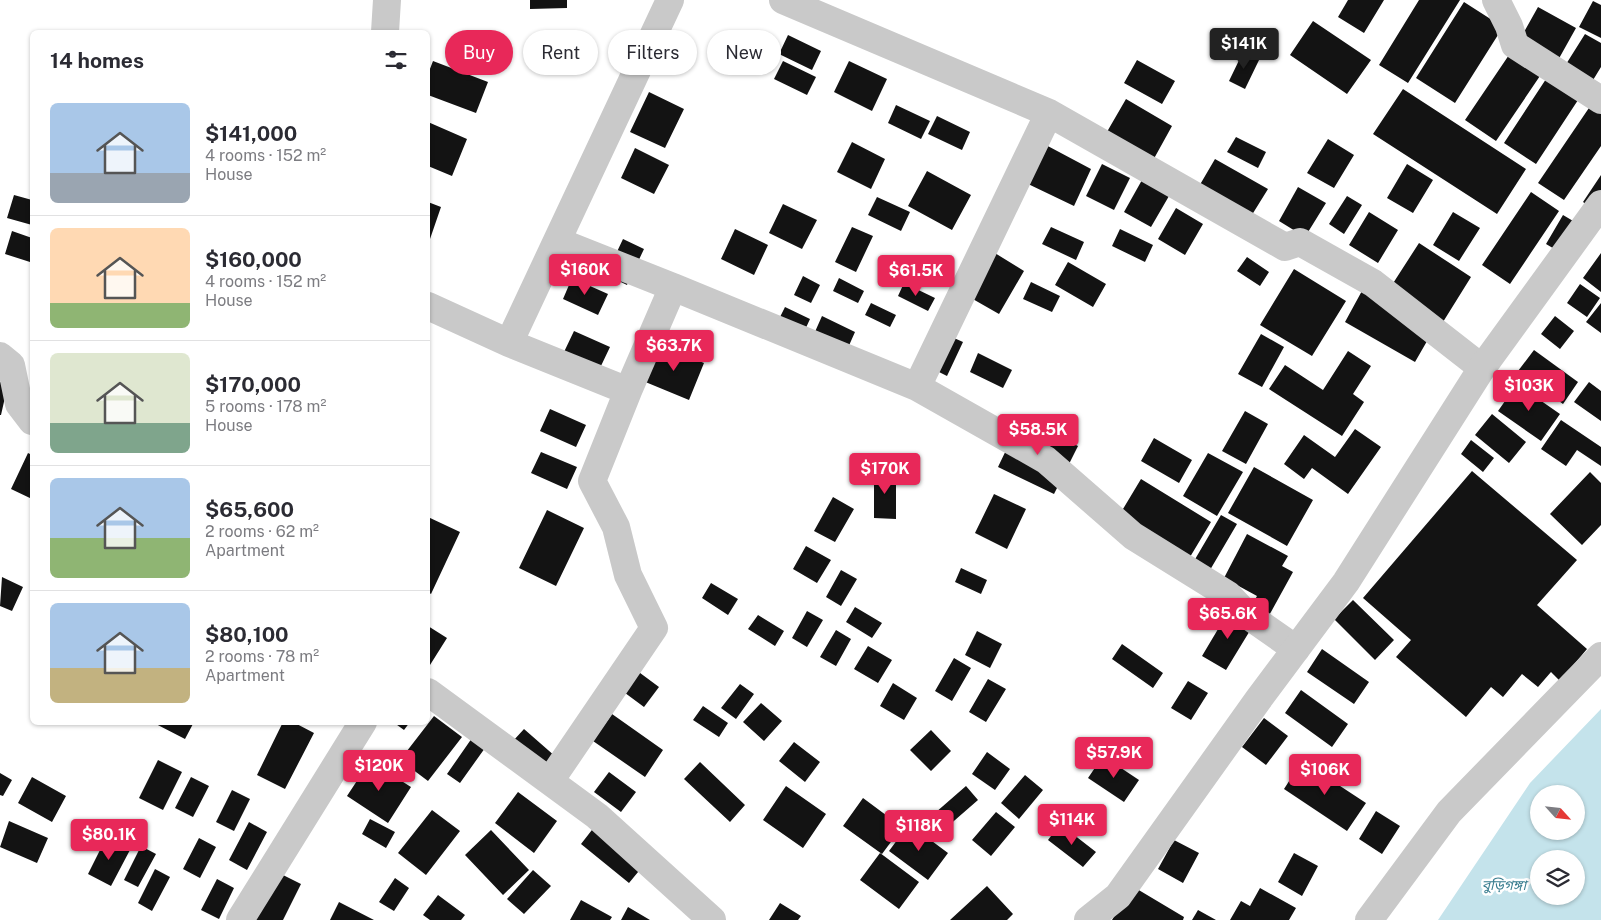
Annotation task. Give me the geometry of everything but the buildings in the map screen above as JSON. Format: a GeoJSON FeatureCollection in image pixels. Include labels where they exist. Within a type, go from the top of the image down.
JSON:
{"type":"FeatureCollection","features":[{"type":"Feature","properties":{"kind":"street"},"geometry":{"type":"LineString","coordinates":[[385,30],[387,0]]}},
{"type":"Feature","properties":{"kind":"street"},"geometry":{"type":"LineString","coordinates":[[509,343],[670,0]]}},
{"type":"Feature","properties":{"kind":"street"},"geometry":{"type":"LineString","coordinates":[[783,0],[1049,113],[1285,247],[1300,242],[1373,283],[1482,368]]}},
{"type":"Feature","properties":{"kind":"street"},"geometry":{"type":"LineString","coordinates":[[1496,0],[1509,26],[1515,45],[1601,100]]}},
{"type":"Feature","properties":{"kind":"street"},"geometry":{"type":"LineString","coordinates":[[917,387],[1049,113]]}},
{"type":"Feature","properties":{"kind":"street"},"geometry":{"type":"LineString","coordinates":[[1088,920],[1118,896],[1346,582],[1482,368],[1601,204]]}},
{"type":"Feature","properties":{"kind":"street"},"geometry":{"type":"LineString","coordinates":[[557,241],[917,387],[1046,460],[1133,536],[1228,595],[1246,614],[1296,649]]}},
{"type":"Feature","properties":{"kind":"street"},"geometry":{"type":"LineString","coordinates":[[550,781],[654,628],[628,575],[616,527],[592,481],[628,391],[673,288]]}},
{"type":"Feature","properties":{"kind":"street"},"geometry":{"type":"LineString","coordinates":[[430,307],[509,343],[628,391]]}},
{"type":"Feature","properties":{"kind":"street"},"geometry":{"type":"LineString","coordinates":[[0,356],[10,364],[19,404],[30,418]]}},
{"type":"Feature","properties":{"kind":"street"},"geometry":{"type":"LineString","coordinates":[[1369,920],[1449,812],[1601,656]]}},
{"type":"Feature","properties":{"kind":"street"},"geometry":{"type":"LineString","coordinates":[[430,693],[596,816],[712,920]]}},
{"type":"Feature","properties":{"kind":"street"},"geometry":{"type":"LineString","coordinates":[[240,920],[360,725]]}},
{"type":"Feature","properties":{"kind":"water","name":"বুড়িগঙ্গা"},"geometry":{"type":"Polygon","coordinates":[[[1601,709],[1601,920],[1438,920],[1530,783],[1601,709]]]}}]}
